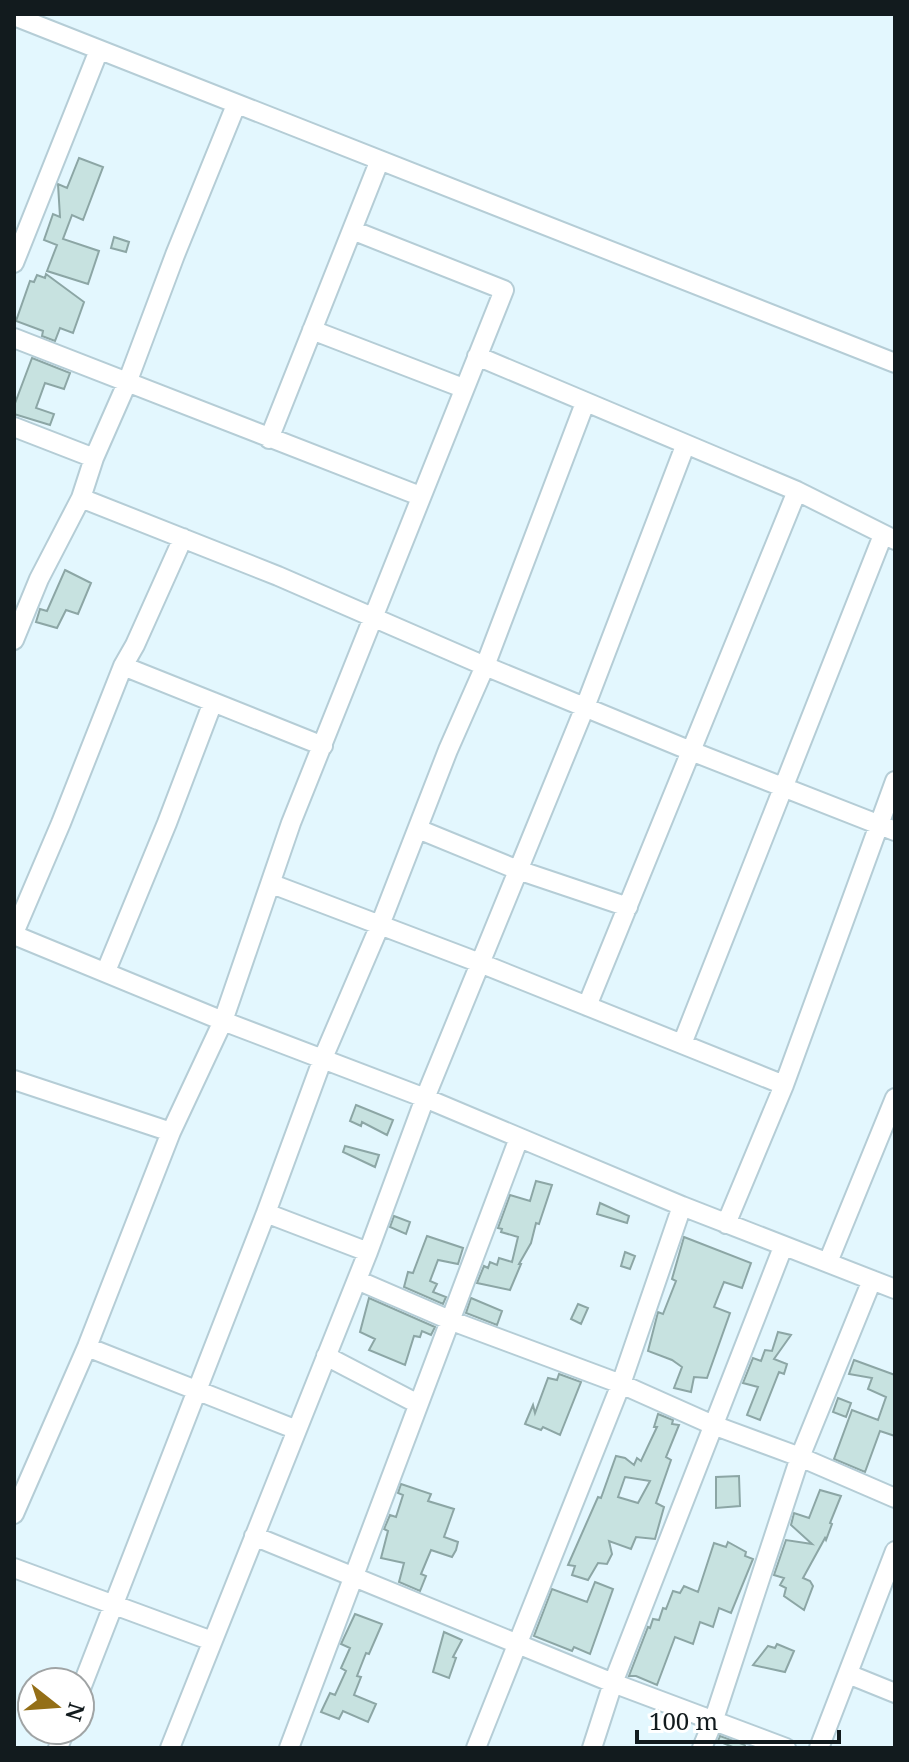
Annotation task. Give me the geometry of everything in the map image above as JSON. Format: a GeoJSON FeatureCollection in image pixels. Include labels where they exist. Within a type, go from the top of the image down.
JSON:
{"type":"FeatureCollection","features":[{"type":"Feature","properties":{"kind":"street"},"geometry":{"type":"LineString","coordinates":[[14,38],[18,18],[895,363]]}},
{"type":"Feature","properties":{"kind":"street"},"geometry":{"type":"LineString","coordinates":[[14,263],[99,50]]}},
{"type":"Feature","properties":{"kind":"street"},"geometry":{"type":"LineString","coordinates":[[14,640],[39,579],[81,498],[94,458],[127,383],[236,105]]}},
{"type":"Feature","properties":{"kind":"street"},"geometry":{"type":"LineString","coordinates":[[269,439],[379,162]]}},
{"type":"Feature","properties":{"kind":"street"},"geometry":{"type":"LineString","coordinates":[[14,1514],[87,1347],[171,1132],[223,1021],[291,823],[504,290],[352,230]]}},
{"type":"Feature","properties":{"kind":"street"},"geometry":{"type":"LineString","coordinates":[[312,330],[463,388]]}},
{"type":"Feature","properties":{"kind":"street"},"geometry":{"type":"LineString","coordinates":[[14,338],[420,496]]}},
{"type":"Feature","properties":{"kind":"street"},"geometry":{"type":"LineString","coordinates":[[477,356],[797,491],[889,538],[783,787],[682,1044]]}},
{"type":"Feature","properties":{"kind":"street"},"geometry":{"type":"LineString","coordinates":[[90,1666],[323,1058],[485,666],[585,403]]}},
{"type":"Feature","properties":{"kind":"street"},"geometry":{"type":"LineString","coordinates":[[14,427],[94,458]]}},
{"type":"Feature","properties":{"kind":"street"},"geometry":{"type":"LineString","coordinates":[[170,1748],[368,1252],[425,1098],[585,707],[685,446]]}},
{"type":"Feature","properties":{"kind":"street"},"geometry":{"type":"LineString","coordinates":[[587,1006],[797,491]]}},
{"type":"Feature","properties":{"kind":"street"},"geometry":{"type":"LineString","coordinates":[[81,498],[372,616],[691,751],[887,827]]}},
{"type":"Feature","properties":{"kind":"street"},"geometry":{"type":"LineString","coordinates":[[183,538],[123,666],[14,934],[223,1021],[425,1098],[783,1247],[895,1289]]}},
{"type":"Feature","properties":{"kind":"street"},"geometry":{"type":"LineString","coordinates":[[123,666],[323,746]]}},
{"type":"Feature","properties":{"kind":"street"},"geometry":{"type":"LineString","coordinates":[[106,971],[213,702]]}},
{"type":"Feature","properties":{"kind":"street"},"geometry":{"type":"LineString","coordinates":[[726,1224],[887,827],[895,781]]}},
{"type":"Feature","properties":{"kind":"street"},"geometry":{"type":"LineString","coordinates":[[418,829],[518,870],[628,907]]}},
{"type":"Feature","properties":{"kind":"street"},"geometry":{"type":"LineString","coordinates":[[272,884],[480,963],[784,1085]]}},
{"type":"Feature","properties":{"kind":"street"},"geometry":{"type":"LineString","coordinates":[[14,1080],[171,1132]]}},
{"type":"Feature","properties":{"kind":"street"},"geometry":{"type":"LineString","coordinates":[[828,1262],[895,1098]]}},
{"type":"Feature","properties":{"kind":"street"},"geometry":{"type":"LineString","coordinates":[[289,1748],[519,1138]]}},
{"type":"Feature","properties":{"kind":"street"},"geometry":{"type":"LineString","coordinates":[[476,1748],[621,1384],[682,1206]]}},
{"type":"Feature","properties":{"kind":"street"},"geometry":{"type":"LineString","coordinates":[[266,1213],[368,1252]]}},
{"type":"Feature","properties":{"kind":"street"},"geometry":{"type":"LineString","coordinates":[[592,1748],[613,1683],[783,1247]]}},
{"type":"Feature","properties":{"kind":"street"},"geometry":{"type":"LineString","coordinates":[[357,1280],[452,1321],[621,1384],[713,1425],[800,1457],[895,1498]]}},
{"type":"Feature","properties":{"kind":"street"},"geometry":{"type":"LineString","coordinates":[[702,1748],[800,1457],[872,1280]]}},
{"type":"Feature","properties":{"kind":"street"},"geometry":{"type":"LineString","coordinates":[[87,1347],[297,1430]]}},
{"type":"Feature","properties":{"kind":"street"},"geometry":{"type":"LineString","coordinates":[[326,1356],[418,1404]]}},
{"type":"Feature","properties":{"kind":"street"},"geometry":{"type":"LineString","coordinates":[[254,1536],[613,1683],[786,1748]]}},
{"type":"Feature","properties":{"kind":"street"},"geometry":{"type":"LineString","coordinates":[[819,1748],[895,1551]]}},
{"type":"Feature","properties":{"kind":"street"},"geometry":{"type":"LineString","coordinates":[[14,1568],[212,1641]]}},
{"type":"Feature","properties":{"kind":"street"},"geometry":{"type":"LineString","coordinates":[[848,1674],[895,1693]]}},
{"type":"Feature","properties":{"kind":"building"},"geometry":{"type":"Polygon","coordinates":[[[79,158],[103,167],[83,220],[72,215],[63,239],[99,251],[88,284],[47,271],[57,245],[44,240],[53,214],[60,217],[58,184],[67,188],[79,158]]]}},
{"type":"Feature","properties":{"kind":"building"},"geometry":{"type":"Polygon","coordinates":[[[114,237],[129,242],[126,252],[111,248],[114,237]]]}},
{"type":"Feature","properties":{"kind":"building"},"geometry":{"type":"Polygon","coordinates":[[[46,274],[84,302],[73,333],[60,328],[55,341],[42,336],[43,331],[16,321],[30,281],[34,282],[37,275],[45,278],[46,274]]]}},
{"type":"Feature","properties":{"kind":"building"},"geometry":{"type":"Polygon","coordinates":[[[32,358],[70,373],[64,389],[45,383],[36,408],[54,414],[50,425],[14,414],[14,406],[32,358]]]}},
{"type":"Feature","properties":{"kind":"building"},"geometry":{"type":"Polygon","coordinates":[[[65,570],[91,583],[78,614],[66,610],[57,628],[36,622],[40,609],[47,611],[65,570]]]}},
{"type":"Feature","properties":{"kind":"building"},"geometry":{"type":"Polygon","coordinates":[[[356,1105],[393,1120],[387,1135],[362,1122],[361,1126],[350,1121],[356,1105]]]}},
{"type":"Feature","properties":{"kind":"building"},"geometry":{"type":"Polygon","coordinates":[[[345,1146],[379,1155],[375,1167],[343,1152],[345,1146]]]}},
{"type":"Feature","properties":{"kind":"building"},"geometry":{"type":"Polygon","coordinates":[[[536,1181],[552,1185],[539,1224],[536,1223],[531,1243],[510,1290],[477,1283],[484,1266],[488,1268],[490,1262],[497,1265],[499,1258],[512,1262],[518,1237],[501,1232],[502,1229],[498,1228],[510,1195],[530,1201],[536,1181]]]}},
{"type":"Feature","properties":{"kind":"building"},"geometry":{"type":"Polygon","coordinates":[[[600,1203],[629,1216],[627,1223],[597,1214],[600,1203]]]}},
{"type":"Feature","properties":{"kind":"building"},"geometry":{"type":"Polygon","coordinates":[[[394,1216],[410,1222],[406,1234],[390,1227],[394,1216]]]}},
{"type":"Feature","properties":{"kind":"building"},"geometry":{"type":"Polygon","coordinates":[[[427,1236],[463,1248],[458,1264],[438,1260],[430,1281],[437,1284],[433,1292],[446,1297],[443,1304],[404,1287],[408,1272],[413,1273],[427,1236]]]}},
{"type":"Feature","properties":{"kind":"building"},"geometry":{"type":"Polygon","coordinates":[[[684,1237],[751,1263],[742,1288],[724,1282],[714,1307],[730,1313],[707,1378],[694,1377],[691,1392],[674,1388],[682,1367],[648,1351],[658,1312],[663,1314],[676,1281],[672,1279],[684,1237]]]}},
{"type":"Feature","properties":{"kind":"building"},"geometry":{"type":"Polygon","coordinates":[[[625,1252],[635,1256],[630,1269],[621,1266],[625,1252]]]}},
{"type":"Feature","properties":{"kind":"building"},"geometry":{"type":"Polygon","coordinates":[[[369,1298],[435,1327],[431,1335],[422,1331],[420,1337],[414,1336],[405,1365],[369,1350],[375,1339],[360,1332],[369,1298]]]}},
{"type":"Feature","properties":{"kind":"building"},"geometry":{"type":"Polygon","coordinates":[[[471,1298],[502,1311],[497,1325],[466,1313],[471,1298]]]}},
{"type":"Feature","properties":{"kind":"building"},"geometry":{"type":"Polygon","coordinates":[[[578,1304],[588,1308],[581,1324],[571,1319],[578,1304]]]}},
{"type":"Feature","properties":{"kind":"building"},"geometry":{"type":"Polygon","coordinates":[[[778,1332],[791,1335],[774,1359],[787,1364],[784,1374],[779,1372],[760,1420],[747,1415],[758,1387],[743,1383],[753,1358],[761,1361],[765,1350],[772,1351],[778,1332]]]}},
{"type":"Feature","properties":{"kind":"building"},"geometry":{"type":"Polygon","coordinates":[[[854,1360],[895,1375],[895,1436],[880,1431],[865,1472],[834,1459],[852,1410],[878,1420],[886,1397],[868,1389],[872,1378],[849,1374],[854,1360]]]}},
{"type":"Feature","properties":{"kind":"building"},"geometry":{"type":"Polygon","coordinates":[[[559,1374],[581,1382],[560,1435],[543,1427],[541,1430],[525,1424],[533,1405],[535,1413],[548,1378],[557,1380],[559,1374]]]}},
{"type":"Feature","properties":{"kind":"building"},"geometry":{"type":"Polygon","coordinates":[[[838,1398],[851,1403],[846,1417],[833,1412],[838,1398]]]}},
{"type":"Feature","properties":{"kind":"building"},"geometry":{"type":"Polygon","coordinates":[[[658,1414],[679,1425],[666,1457],[671,1460],[656,1503],[664,1507],[655,1539],[636,1537],[631,1549],[609,1541],[612,1554],[607,1564],[598,1563],[588,1580],[572,1575],[575,1566],[568,1565],[598,1497],[601,1498],[616,1456],[634,1465],[637,1458],[641,1461],[657,1427],[654,1427],[658,1414]],[[625,1477],[618,1497],[638,1503],[650,1481],[625,1477]]]}},
{"type":"Feature","properties":{"kind":"building"},"geometry":{"type":"Polygon","coordinates":[[[739,1476],[740,1506],[716,1508],[716,1477],[739,1476]]]}},
{"type":"Feature","properties":{"kind":"building"},"geometry":{"type":"Polygon","coordinates":[[[401,1484],[431,1494],[428,1501],[454,1509],[444,1537],[458,1542],[456,1550],[452,1557],[431,1550],[421,1574],[426,1576],[420,1591],[399,1582],[404,1563],[381,1558],[388,1531],[384,1529],[390,1515],[396,1517],[403,1495],[398,1493],[401,1484]]]}},
{"type":"Feature","properties":{"kind":"building"},"geometry":{"type":"Polygon","coordinates":[[[820,1490],[841,1496],[826,1540],[803,1578],[813,1586],[804,1610],[784,1596],[786,1588],[780,1585],[784,1578],[774,1575],[786,1540],[812,1544],[791,1525],[794,1513],[809,1518],[820,1490]]]}},
{"type":"Feature","properties":{"kind":"building"},"geometry":{"type":"Polygon","coordinates":[[[728,1542],[753,1559],[731,1613],[719,1608],[713,1627],[700,1622],[693,1644],[675,1637],[657,1685],[629,1676],[648,1627],[653,1619],[659,1620],[673,1591],[680,1593],[684,1586],[698,1592],[714,1543],[726,1547],[728,1542]]]}},
{"type":"Feature","properties":{"kind":"building"},"geometry":{"type":"Polygon","coordinates":[[[595,1582],[613,1589],[590,1654],[574,1647],[572,1651],[534,1636],[552,1589],[587,1602],[595,1582]]]}},
{"type":"Feature","properties":{"kind":"building"},"geometry":{"type":"Polygon","coordinates":[[[355,1614],[382,1624],[369,1654],[366,1653],[354,1695],[376,1704],[368,1722],[343,1711],[339,1719],[321,1712],[330,1693],[335,1695],[346,1671],[341,1668],[350,1648],[341,1644],[355,1614]]]}},
{"type":"Feature","properties":{"kind":"building"},"geometry":{"type":"Polygon","coordinates":[[[444,1632],[462,1640],[453,1657],[456,1658],[449,1678],[433,1672],[444,1632]]]}},
{"type":"Feature","properties":{"kind":"building"},"geometry":{"type":"Polygon","coordinates":[[[777,1644],[794,1651],[785,1672],[753,1665],[768,1646],[775,1648],[777,1644]]]}},
{"type":"Feature","properties":{"kind":"building"},"geometry":{"type":"Polygon","coordinates":[[[720,1736],[745,1745],[744,1748],[718,1741],[720,1736]]]}}]}
